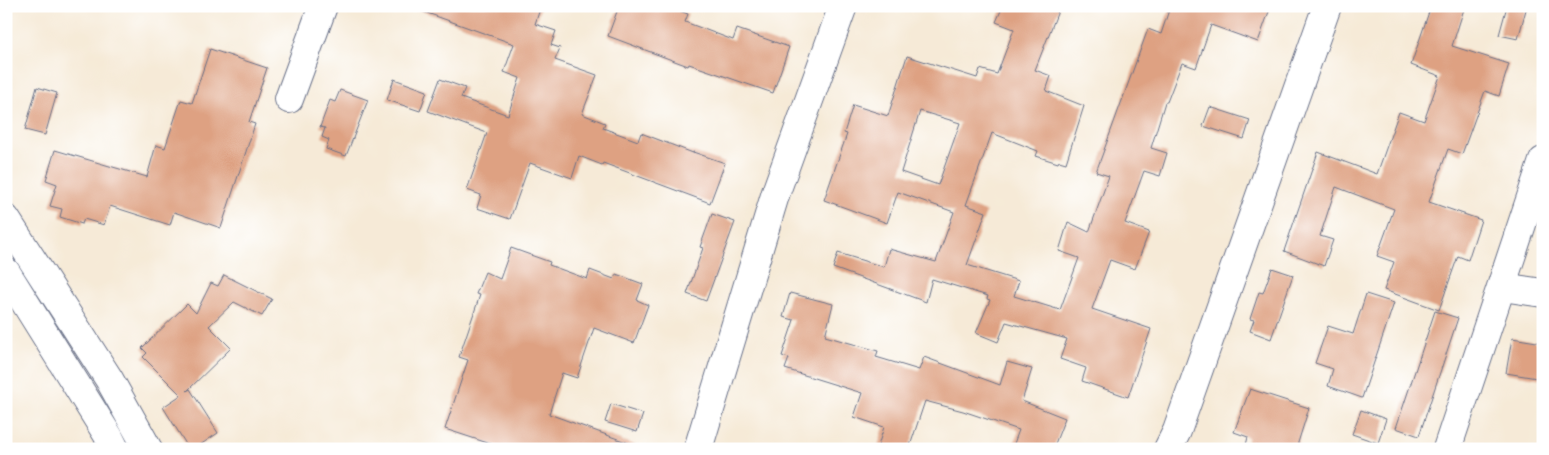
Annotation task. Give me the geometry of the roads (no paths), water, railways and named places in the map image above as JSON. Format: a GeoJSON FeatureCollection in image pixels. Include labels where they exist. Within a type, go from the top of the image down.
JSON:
{"type":"FeatureCollection","features":[{"type":"Feature","properties":{"kind":"street"},"geometry":{"type":"LineString","coordinates":[[289,99],[323,6]]}},
{"type":"Feature","properties":{"kind":"street"},"geometry":{"type":"LineString","coordinates":[[698,449],[776,192],[843,6]]}},
{"type":"Feature","properties":{"kind":"street"},"geometry":{"type":"LineString","coordinates":[[1168,449],[1177,431],[1327,6]]}},
{"type":"Feature","properties":{"kind":"street"},"geometry":{"type":"LineString","coordinates":[[1447,449],[1543,161]]}},
{"type":"Feature","properties":{"kind":"street"},"geometry":{"type":"LineString","coordinates":[[6,218],[110,379],[148,449]]}},
{"type":"Feature","properties":{"kind":"street"},"geometry":{"type":"LineString","coordinates":[[6,272],[109,445]]}},
{"type":"Feature","properties":{"kind":"street"},"geometry":{"type":"LineString","coordinates":[[1502,286],[1543,292]]}}]}
